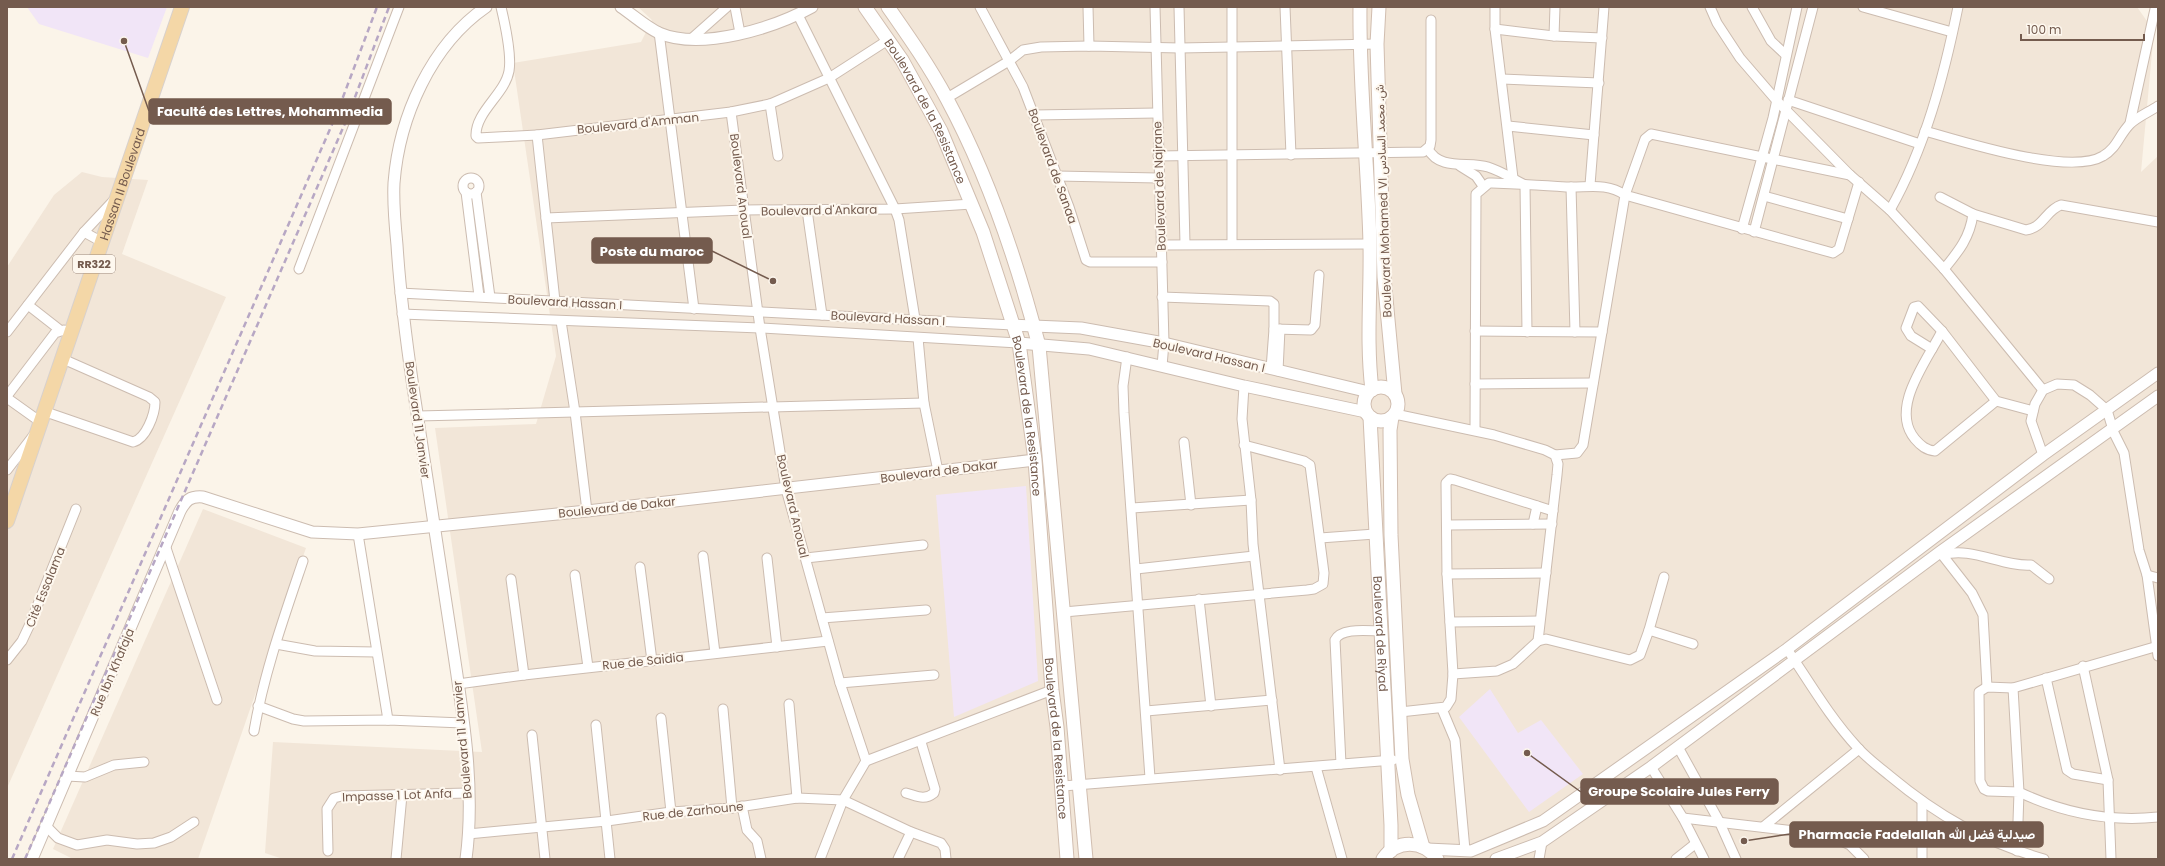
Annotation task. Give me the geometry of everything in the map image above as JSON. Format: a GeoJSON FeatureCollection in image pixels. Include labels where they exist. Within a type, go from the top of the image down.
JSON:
{"type":"FeatureCollection","features":[{"type":"Feature","properties":{"kind":"main road","name":"Hassan II Boulevard"},"geometry":{"type":"LineString","coordinates":[[7,521],[63,359],[66,331],[102,242],[182,7]]}},
{"type":"Feature","properties":{"kind":"main road","name":"Boulevard de la Resistance"},"geometry":{"type":"LineString","coordinates":[[865,7],[902,60],[941,131],[983,232],[1019,342],[1035,460],[1052,690],[1063,786],[1068,859]]}},
{"type":"Feature","properties":{"kind":"main road","name":"Boulevard de la Resistance"},"geometry":{"type":"LineString","coordinates":[[888,7],[920,53],[947,98],[999,212],[1039,346],[1086,859]]}},
{"type":"Feature","properties":{"kind":"main road","name":"Boulevard Mohamed VI ش. محمد السادس"},"geometry":{"type":"LineString","coordinates":[[1360,7],[1364,154],[1370,244],[1368,341],[1371,391]]}},
{"type":"Feature","properties":{"kind":"main road","name":"Boulevard Mohamed VI ش. محمد السادس"},"geometry":{"type":"LineString","coordinates":[[1378,7],[1377,44],[1384,277],[1395,394]]}},
{"type":"Feature","properties":{"kind":"main road"},"geometry":{"type":"LineString","coordinates":[[1380,387],[1388,389],[1395,394],[1398,402],[1394,416],[1379,421],[1368,415],[1364,402],[1371,391],[1380,387]]}},
{"type":"Feature","properties":{"kind":"main road","name":"Boulevard de Riyad"},"geometry":{"type":"LineString","coordinates":[[1368,415],[1391,826],[1387,855]]}},
{"type":"Feature","properties":{"kind":"main road","name":"Boulevard de Riyad"},"geometry":{"type":"LineString","coordinates":[[1394,416],[1390,430],[1392,535],[1402,759],[1408,795],[1425,848]]}},
{"type":"Feature","properties":{"kind":"main road"},"geometry":{"type":"LineString","coordinates":[[1387,855],[1406,844],[1425,848],[1437,859]]}},
{"type":"Feature","properties":{"kind":"street"},"geometry":{"type":"LineString","coordinates":[[299,269],[399,7]]}},
{"type":"Feature","properties":{"kind":"street","name":"Boulevard 11 Janvier"},"geometry":{"type":"LineString","coordinates":[[466,859],[468,834],[468,793],[463,723],[402,314],[394,211],[394,182],[400,148],[411,110],[434,61],[456,33],[478,10],[486,7]]}},
{"type":"Feature","properties":{"kind":"street","name":"Boulevard d'Amman"},"geometry":{"type":"LineString","coordinates":[[501,7],[509,71],[501,88],[476,128],[476,136],[483,139],[537,135],[732,112],[770,104],[829,78],[888,40]]}},
{"type":"Feature","properties":{"kind":"street"},"geometry":{"type":"LineString","coordinates":[[621,7],[659,32],[691,39],[714,38],[765,27],[798,15],[812,7]]}},
{"type":"Feature","properties":{"kind":"street"},"geometry":{"type":"LineString","coordinates":[[691,39],[727,7]]}},
{"type":"Feature","properties":{"kind":"street"},"geometry":{"type":"LineString","coordinates":[[735,7],[740,33]]}},
{"type":"Feature","properties":{"kind":"street","name":"Boulevard de Sanaa"},"geometry":{"type":"LineString","coordinates":[[980,7],[1023,87],[1058,176],[1086,260],[1090,262],[1162,262]]}},
{"type":"Feature","properties":{"kind":"street"},"geometry":{"type":"LineString","coordinates":[[1088,7],[1089,46]]}},
{"type":"Feature","properties":{"kind":"street","name":"Boulevard de Najrane"},"geometry":{"type":"LineString","coordinates":[[1155,7],[1158,178],[1164,343],[1162,366]]}},
{"type":"Feature","properties":{"kind":"street"},"geometry":{"type":"LineString","coordinates":[[1179,7],[1181,157],[1185,244]]}},
{"type":"Feature","properties":{"kind":"street"},"geometry":{"type":"LineString","coordinates":[[1232,7],[1232,244]]}},
{"type":"Feature","properties":{"kind":"street"},"geometry":{"type":"LineString","coordinates":[[1285,7],[1291,155]]}},
{"type":"Feature","properties":{"kind":"street"},"geometry":{"type":"LineString","coordinates":[[1495,7],[1495,29],[1508,126],[1513,178]]}},
{"type":"Feature","properties":{"kind":"street"},"geometry":{"type":"LineString","coordinates":[[1554,36],[1555,7]]}},
{"type":"Feature","properties":{"kind":"street"},"geometry":{"type":"LineString","coordinates":[[1590,185],[1604,7]]}},
{"type":"Feature","properties":{"kind":"street"},"geometry":{"type":"LineString","coordinates":[[1710,7],[1718,23],[1740,58],[1777,101],[1850,175],[1890,210],[1944,269],[2043,390]]}},
{"type":"Feature","properties":{"kind":"street"},"geometry":{"type":"LineString","coordinates":[[1752,7],[1772,41],[1786,55]]}},
{"type":"Feature","properties":{"kind":"street"},"geometry":{"type":"LineString","coordinates":[[1742,228],[1777,101],[1797,7]]}},
{"type":"Feature","properties":{"kind":"street"},"geometry":{"type":"LineString","coordinates":[[1754,232],[1813,7]]}},
{"type":"Feature","properties":{"kind":"street"},"geometry":{"type":"LineString","coordinates":[[1863,7],[1898,12],[1952,32]]}},
{"type":"Feature","properties":{"kind":"street"},"geometry":{"type":"LineString","coordinates":[[1890,210],[1900,191],[1925,131],[1958,7]]}},
{"type":"Feature","properties":{"kind":"street"},"geometry":{"type":"LineString","coordinates":[[1925,131],[2007,152],[2063,163],[2077,163],[2102,157],[2113,149],[2130,124],[2154,8]]}},
{"type":"Feature","properties":{"kind":"street"},"geometry":{"type":"LineString","coordinates":[[798,15],[895,209],[899,220],[915,319]]}},
{"type":"Feature","properties":{"kind":"street"},"geometry":{"type":"LineString","coordinates":[[1158,156],[1181,157],[1233,154],[1291,155],[1423,152],[1428,149],[1432,140],[1431,20]]}},
{"type":"Feature","properties":{"kind":"street"},"geometry":{"type":"LineString","coordinates":[[1495,29],[1554,36],[1602,38]]}},
{"type":"Feature","properties":{"kind":"street"},"geometry":{"type":"LineString","coordinates":[[659,32],[694,309]]}},
{"type":"Feature","properties":{"kind":"street"},"geometry":{"type":"LineString","coordinates":[[947,98],[1009,61],[1023,50],[1041,47],[1089,46],[1233,48],[1377,44]]}},
{"type":"Feature","properties":{"kind":"street"},"geometry":{"type":"LineString","coordinates":[[1502,79],[1599,83]]}},
{"type":"Feature","properties":{"kind":"street"},"geometry":{"type":"LineString","coordinates":[[1788,100],[1920,144]]}},
{"type":"Feature","properties":{"kind":"street"},"geometry":{"type":"LineString","coordinates":[[770,104],[778,156]]}},
{"type":"Feature","properties":{"kind":"street"},"geometry":{"type":"LineString","coordinates":[[2130,124],[2158,106]]}},
{"type":"Feature","properties":{"kind":"street","name":"Boulevard Anoual"},"geometry":{"type":"LineString","coordinates":[[732,112],[760,328],[786,489],[840,684],[866,762]]}},
{"type":"Feature","properties":{"kind":"street"},"geometry":{"type":"LineString","coordinates":[[1034,115],[1157,113]]}},
{"type":"Feature","properties":{"kind":"street"},"geometry":{"type":"LineString","coordinates":[[1508,126],[1594,135]]}},
{"type":"Feature","properties":{"kind":"street"},"geometry":{"type":"LineString","coordinates":[[1394,416],[1475,430],[1545,450],[1555,455],[1577,453],[1583,445],[1625,195],[1645,138],[1651,134],[1850,175]]}},
{"type":"Feature","properties":{"kind":"street"},"geometry":{"type":"LineString","coordinates":[[537,135],[555,301]]}},
{"type":"Feature","properties":{"kind":"street"},"geometry":{"type":"LineString","coordinates":[[1428,149],[1431,156],[1459,165],[1472,172],[1483,186]]}},
{"type":"Feature","properties":{"kind":"street"},"geometry":{"type":"LineString","coordinates":[[1459,165],[1478,164],[1513,178],[1525,185]]}},
{"type":"Feature","properties":{"kind":"street"},"geometry":{"type":"LineString","coordinates":[[1058,176],[1158,178]]}},
{"type":"Feature","properties":{"kind":"street"},"geometry":{"type":"LineString","coordinates":[[480,296],[466,192],[463,187],[464,182],[471,178],[476,180],[479,184],[476,192],[490,297]]}},
{"type":"Feature","properties":{"kind":"street"},"geometry":{"type":"LineString","coordinates":[[1475,430],[1476,194],[1483,186],[1488,183],[1571,187],[1590,185],[1613,188],[1625,195],[1833,253],[1839,249],[1859,182]]}},
{"type":"Feature","properties":{"kind":"street"},"geometry":{"type":"LineString","coordinates":[[1525,185],[1527,332]]}},
{"type":"Feature","properties":{"kind":"street"},"geometry":{"type":"LineString","coordinates":[[1571,187],[1575,332]]}},
{"type":"Feature","properties":{"kind":"street"},"geometry":{"type":"LineString","coordinates":[[466,192],[471,194],[476,192]]}},
{"type":"Feature","properties":{"kind":"street"},"geometry":{"type":"LineString","coordinates":[[1764,196],[1848,219]]}},
{"type":"Feature","properties":{"kind":"street"},"geometry":{"type":"LineString","coordinates":[[1940,197],[1973,214],[2026,230],[2034,229],[2040,225],[2054,207],[2061,205],[2158,222]]}},
{"type":"Feature","properties":{"kind":"street"},"geometry":{"type":"LineString","coordinates":[[7,332],[84,232],[116,198]]}},
{"type":"Feature","properties":{"kind":"street","name":"Boulevard d'Ankara"},"geometry":{"type":"LineString","coordinates":[[546,218],[744,210],[895,209],[972,204]]}},
{"type":"Feature","properties":{"kind":"street"},"geometry":{"type":"LineString","coordinates":[[807,210],[822,315]]}},
{"type":"Feature","properties":{"kind":"street"},"geometry":{"type":"LineString","coordinates":[[1944,269],[1969,234],[1973,214]]}},
{"type":"Feature","properties":{"kind":"street"},"geometry":{"type":"LineString","coordinates":[[471,229],[481,228]]}},
{"type":"Feature","properties":{"kind":"street"},"geometry":{"type":"LineString","coordinates":[[84,232],[102,242]]}},
{"type":"Feature","properties":{"kind":"street"},"geometry":{"type":"LineString","coordinates":[[1161,245],[1370,244]]}},
{"type":"Feature","properties":{"kind":"street"},"geometry":{"type":"LineString","coordinates":[[1277,329],[1314,329],[1319,275]]}},
{"type":"Feature","properties":{"kind":"street","name":"Boulevard Hassan I"},"geometry":{"type":"LineString","coordinates":[[400,293],[480,296],[758,313],[915,319],[1081,328],[1164,343],[1274,370],[1371,391]]}},
{"type":"Feature","properties":{"kind":"street"},"geometry":{"type":"LineString","coordinates":[[1162,298],[1270,301],[1274,304],[1277,329],[1274,370]]}},
{"type":"Feature","properties":{"kind":"street"},"geometry":{"type":"LineString","coordinates":[[28,305],[66,331]]}},
{"type":"Feature","properties":{"kind":"street"},"geometry":{"type":"LineString","coordinates":[[1932,349],[1911,336],[1906,328],[1912,309],[1918,306],[1942,331],[1996,401],[2033,411]]}},
{"type":"Feature","properties":{"kind":"street","name":"Boulevard Hassan I"},"geometry":{"type":"LineString","coordinates":[[402,314],[561,322],[760,328],[918,338],[1019,342],[1039,346],[1089,349],[1368,415]]}},
{"type":"Feature","properties":{"kind":"street"},"geometry":{"type":"LineString","coordinates":[[561,322],[575,412],[587,511]]}},
{"type":"Feature","properties":{"kind":"street"},"geometry":{"type":"LineString","coordinates":[[63,359],[149,397],[155,402],[154,411],[144,433],[138,441],[133,442],[42,421],[7,397],[50,338],[66,331]]}},
{"type":"Feature","properties":{"kind":"street"},"geometry":{"type":"LineString","coordinates":[[1475,331],[1602,332]]}},
{"type":"Feature","properties":{"kind":"street"},"geometry":{"type":"LineString","coordinates":[[1942,331],[1906,402],[1908,430],[1920,445],[1935,451],[1996,401]]}},
{"type":"Feature","properties":{"kind":"street"},"geometry":{"type":"LineString","coordinates":[[918,338],[924,403],[938,471]]}},
{"type":"Feature","properties":{"kind":"street"},"geometry":{"type":"LineString","coordinates":[[1127,357],[1124,386],[1124,413],[1139,606],[1150,778]]}},
{"type":"Feature","properties":{"kind":"street"},"geometry":{"type":"LineString","coordinates":[[1425,848],[1471,851],[1543,821],[1761,668],[2043,455],[2158,373]]}},
{"type":"Feature","properties":{"kind":"street"},"geometry":{"type":"LineString","coordinates":[[1475,384],[1594,382]]}},
{"type":"Feature","properties":{"kind":"street"},"geometry":{"type":"LineString","coordinates":[[2043,455],[2031,421],[2033,411],[2043,390],[2057,384],[2074,385],[2082,388],[2107,410],[2113,429],[2124,453],[2139,550],[2147,575],[2158,656]]}},
{"type":"Feature","properties":{"kind":"street"},"geometry":{"type":"LineString","coordinates":[[1244,386],[1242,419],[1251,500],[1254,556],[1260,594],[1280,770]]}},
{"type":"Feature","properties":{"kind":"street"},"geometry":{"type":"LineString","coordinates":[[1496,859],[1542,842],[1651,767],[1794,659],[2158,396]]}},
{"type":"Feature","properties":{"kind":"street"},"geometry":{"type":"LineString","coordinates":[[418,416],[924,403]]}},
{"type":"Feature","properties":{"kind":"street"},"geometry":{"type":"LineString","coordinates":[[7,470],[42,421]]}},
{"type":"Feature","properties":{"kind":"street"},"geometry":{"type":"LineString","coordinates":[[1184,442],[1191,505]]}},
{"type":"Feature","properties":{"kind":"street"},"geometry":{"type":"LineString","coordinates":[[1064,612],[1314,589],[1323,584],[1324,573],[1310,465],[1304,461],[1244,445]]}},
{"type":"Feature","properties":{"kind":"street"},"geometry":{"type":"LineString","coordinates":[[1538,641],[1539,621],[1552,524],[1558,464],[1555,455]]}},
{"type":"Feature","properties":{"kind":"street","name":"Boulevard de Dakar"},"geometry":{"type":"LineString","coordinates":[[203,497],[312,532],[358,534],[587,511],[1035,460]]}},
{"type":"Feature","properties":{"kind":"street"},"geometry":{"type":"LineString","coordinates":[[1400,712],[1442,709],[1449,704],[1451,699],[1453,674],[1447,574],[1448,525],[1445,486],[1450,479],[1553,511]]}},
{"type":"Feature","properties":{"kind":"street","name":"Rue Ibn Khafaja"},"geometry":{"type":"LineString","coordinates":[[32,859],[45,825],[185,503],[194,496],[203,497]]}},
{"type":"Feature","properties":{"kind":"street"},"geometry":{"type":"LineString","coordinates":[[1132,508],[1251,500]]}},
{"type":"Feature","properties":{"kind":"street"},"geometry":{"type":"LineString","coordinates":[[1533,524],[1537,506]]}},
{"type":"Feature","properties":{"kind":"street","name":"Cité Essalama"},"geometry":{"type":"LineString","coordinates":[[7,660],[22,641],[30,624],[76,509]]}},
{"type":"Feature","properties":{"kind":"street"},"geometry":{"type":"LineString","coordinates":[[1448,525],[1552,524]]}},
{"type":"Feature","properties":{"kind":"street"},"geometry":{"type":"LineString","coordinates":[[358,534],[388,720]]}},
{"type":"Feature","properties":{"kind":"street"},"geometry":{"type":"LineString","coordinates":[[1320,538],[1375,534]]}},
{"type":"Feature","properties":{"kind":"street"},"geometry":{"type":"LineString","coordinates":[[806,558],[923,545]]}},
{"type":"Feature","properties":{"kind":"street"},"geometry":{"type":"LineString","coordinates":[[166,548],[217,700]]}},
{"type":"Feature","properties":{"kind":"street"},"geometry":{"type":"LineString","coordinates":[[1942,553],[1959,552],[2020,566],[2030,566],[2049,579]]}},
{"type":"Feature","properties":{"kind":"street"},"geometry":{"type":"LineString","coordinates":[[1942,553],[1972,593],[1984,615],[1987,688]]}},
{"type":"Feature","properties":{"kind":"street"},"geometry":{"type":"LineString","coordinates":[[703,556],[715,653]]}},
{"type":"Feature","properties":{"kind":"street"},"geometry":{"type":"LineString","coordinates":[[1136,569],[1254,556]]}},
{"type":"Feature","properties":{"kind":"street"},"geometry":{"type":"LineString","coordinates":[[767,558],[777,647]]}},
{"type":"Feature","properties":{"kind":"street"},"geometry":{"type":"LineString","coordinates":[[254,731],[258,706],[302,561]]}},
{"type":"Feature","properties":{"kind":"street"},"geometry":{"type":"LineString","coordinates":[[640,567],[652,661]]}},
{"type":"Feature","properties":{"kind":"street"},"geometry":{"type":"LineString","coordinates":[[1447,574],[1546,573]]}},
{"type":"Feature","properties":{"kind":"street"},"geometry":{"type":"LineString","coordinates":[[575,575],[588,667]]}},
{"type":"Feature","properties":{"kind":"street"},"geometry":{"type":"LineString","coordinates":[[2147,575],[2158,578]]}},
{"type":"Feature","properties":{"kind":"street"},"geometry":{"type":"LineString","coordinates":[[1453,674],[1497,671],[1513,664],[1538,641],[1552,640],[1630,660],[1640,655],[1649,630],[1664,577]]}},
{"type":"Feature","properties":{"kind":"street"},"geometry":{"type":"LineString","coordinates":[[511,579],[524,675]]}},
{"type":"Feature","properties":{"kind":"street"},"geometry":{"type":"LineString","coordinates":[[1199,599],[1211,706]]}},
{"type":"Feature","properties":{"kind":"street"},"geometry":{"type":"LineString","coordinates":[[822,618],[926,610]]}},
{"type":"Feature","properties":{"kind":"street"},"geometry":{"type":"LineString","coordinates":[[1450,622],[1539,621]]}},
{"type":"Feature","properties":{"kind":"street"},"geometry":{"type":"LineString","coordinates":[[1649,630],[1693,644]]}},
{"type":"Feature","properties":{"kind":"street"},"geometry":{"type":"LineString","coordinates":[[1341,764],[1335,640],[1340,634],[1346,632],[1381,631]]}},
{"type":"Feature","properties":{"kind":"street","name":"Rue de Saidia"},"geometry":{"type":"LineString","coordinates":[[458,684],[588,667],[777,647],[828,640]]}},
{"type":"Feature","properties":{"kind":"street"},"geometry":{"type":"LineString","coordinates":[[276,644],[315,651],[376,652]]}},
{"type":"Feature","properties":{"kind":"street"},"geometry":{"type":"LineString","coordinates":[[2157,646],[2083,666],[2013,688],[1981,689],[1978,695],[1980,781],[1984,789],[2019,792],[2039,802],[2065,810],[2111,818],[2158,817]]}},
{"type":"Feature","properties":{"kind":"street"},"geometry":{"type":"LineString","coordinates":[[1787,649],[1818,698],[1859,749],[1922,801],[1972,833],[2017,851],[2044,859]]}},
{"type":"Feature","properties":{"kind":"street"},"geometry":{"type":"LineString","coordinates":[[2083,666],[2108,780],[2111,818],[2111,859]]}},
{"type":"Feature","properties":{"kind":"street"},"geometry":{"type":"LineString","coordinates":[[1761,668],[1768,679]]}},
{"type":"Feature","properties":{"kind":"street"},"geometry":{"type":"LineString","coordinates":[[840,684],[934,675]]}},
{"type":"Feature","properties":{"kind":"street"},"geometry":{"type":"LineString","coordinates":[[2046,678],[2067,770],[2073,774],[2108,780]]}},
{"type":"Feature","properties":{"kind":"street"},"geometry":{"type":"LineString","coordinates":[[2013,688],[2019,792],[2017,851]]}},
{"type":"Feature","properties":{"kind":"street"},"geometry":{"type":"LineString","coordinates":[[820,859],[843,800],[866,762],[921,742],[1052,690]]}},
{"type":"Feature","properties":{"kind":"street"},"geometry":{"type":"LineString","coordinates":[[1146,711],[1272,700]]}},
{"type":"Feature","properties":{"kind":"street"},"geometry":{"type":"LineString","coordinates":[[789,704],[797,798]]}},
{"type":"Feature","properties":{"kind":"street"},"geometry":{"type":"LineString","coordinates":[[258,706],[293,719],[304,721],[388,720],[463,723]]}},
{"type":"Feature","properties":{"kind":"street"},"geometry":{"type":"LineString","coordinates":[[723,709],[732,808]]}},
{"type":"Feature","properties":{"kind":"street"},"geometry":{"type":"LineString","coordinates":[[1442,709],[1455,740],[1464,850]]}},
{"type":"Feature","properties":{"kind":"street"},"geometry":{"type":"LineString","coordinates":[[661,718],[671,812]]}},
{"type":"Feature","properties":{"kind":"street"},"geometry":{"type":"LineString","coordinates":[[596,725],[610,859]]}},
{"type":"Feature","properties":{"kind":"street"},"geometry":{"type":"LineString","coordinates":[[532,734],[546,859]]}},
{"type":"Feature","properties":{"kind":"street"},"geometry":{"type":"LineString","coordinates":[[906,793],[922,798],[929,797],[934,793],[935,789],[921,742]]}},
{"type":"Feature","properties":{"kind":"street"},"geometry":{"type":"LineString","coordinates":[[1678,747],[1719,821],[1736,859]]}},
{"type":"Feature","properties":{"kind":"street"},"geometry":{"type":"LineString","coordinates":[[1763,827],[1859,749]]}},
{"type":"Feature","properties":{"kind":"street"},"geometry":{"type":"LineString","coordinates":[[1063,786],[1150,778],[1280,770],[1402,759]]}},
{"type":"Feature","properties":{"kind":"street"},"geometry":{"type":"LineString","coordinates":[[67,776],[85,777],[114,765],[144,762]]}},
{"type":"Feature","properties":{"kind":"street"},"geometry":{"type":"LineString","coordinates":[[1316,767],[1342,859]]}},
{"type":"Feature","properties":{"kind":"street"},"geometry":{"type":"LineString","coordinates":[[1651,767],[1683,818],[1704,859]]}},
{"type":"Feature","properties":{"kind":"street","name":"Impasse 1 Lot Anfa"},"geometry":{"type":"LineString","coordinates":[[328,851],[327,809],[334,798],[342,796],[468,793]]}},
{"type":"Feature","properties":{"kind":"street"},"geometry":{"type":"LineString","coordinates":[[396,859],[402,795]]}},
{"type":"Feature","properties":{"kind":"street","name":"Rue de Zarhoune"},"geometry":{"type":"LineString","coordinates":[[468,834],[607,822],[671,812],[732,808],[797,798],[843,800],[911,832],[941,843],[945,849],[946,859]]}},
{"type":"Feature","properties":{"kind":"street"},"geometry":{"type":"LineString","coordinates":[[1922,801],[1922,859]]}},
{"type":"Feature","properties":{"kind":"street"},"geometry":{"type":"LineString","coordinates":[[742,806],[747,830],[757,841],[761,859]]}},
{"type":"Feature","properties":{"kind":"street"},"geometry":{"type":"LineString","coordinates":[[1683,818],[1719,821],[1835,837],[1850,845],[1864,859]]}},
{"type":"Feature","properties":{"kind":"street"},"geometry":{"type":"LineString","coordinates":[[45,825],[58,838],[77,845],[107,840],[138,844],[154,842],[171,837],[194,822]]}},
{"type":"Feature","properties":{"kind":"street"},"geometry":{"type":"LineString","coordinates":[[898,859],[911,832]]}},
{"type":"Feature","properties":{"kind":"street"},"geometry":{"type":"LineString","coordinates":[[1539,859],[1542,842]]}},
{"type":"Feature","properties":{"kind":"street"},"geometry":{"type":"LineString","coordinates":[[1676,859],[1695,844]]}},
{"type":"Feature","properties":{"kind":"shaded area"},"geometry":{"type":"Polygon","coordinates":[[[27,7],[167,7],[148,58],[39,24],[27,7]]]}},
{"type":"Feature","properties":{"kind":"shaded area"},"geometry":{"type":"Polygon","coordinates":[[[638,7],[2137,7],[2154,31],[2141,172],[2158,156],[2158,859],[283,859],[265,853],[273,742],[482,752],[435,428],[536,424],[556,356],[513,63],[641,42],[652,20],[638,7]]]}},
{"type":"Feature","properties":{"kind":"shaded area"},"geometry":{"type":"Polygon","coordinates":[[[82,172],[102,177],[148,180],[122,254],[226,297],[7,788],[7,267],[54,195],[82,172]]]}},
{"type":"Feature","properties":{"kind":"shaded area"},"geometry":{"type":"Polygon","coordinates":[[[1026,486],[1038,681],[954,717],[936,495],[1026,486]]]}},
{"type":"Feature","properties":{"kind":"shaded area"},"geometry":{"type":"Polygon","coordinates":[[[203,509],[306,548],[198,859],[73,859],[53,849],[203,509]]]}},
{"type":"Feature","properties":{"kind":"shaded area"},"geometry":{"type":"Polygon","coordinates":[[[1490,689],[1518,733],[1541,720],[1583,774],[1529,812],[1459,717],[1490,689]]]}},
{"type":"Feature","properties":{"kind":"railway"},"geometry":{"type":"LineString","coordinates":[[12,859],[337,113],[377,7]]}},
{"type":"Feature","properties":{"kind":"railway"},"geometry":{"type":"LineString","coordinates":[[25,859],[346,121],[389,7]]}},
{"type":"Feature","properties":{"kind":"place","name":"Faculté des Lettres, Mohammedia"},"geometry":{"type":"Point","coordinates":[124,41]}},
{"type":"Feature","properties":{"kind":"place","name":"Poste du maroc"},"geometry":{"type":"Point","coordinates":[773,281]}},
{"type":"Feature","properties":{"kind":"place","name":"Groupe Scolaire Jules Ferry"},"geometry":{"type":"Point","coordinates":[1527,753]}},
{"type":"Feature","properties":{"kind":"place","name":"Pharmacie Fadelallah صيدلية فضل الله"},"geometry":{"type":"Point","coordinates":[1744,841]}}]}
